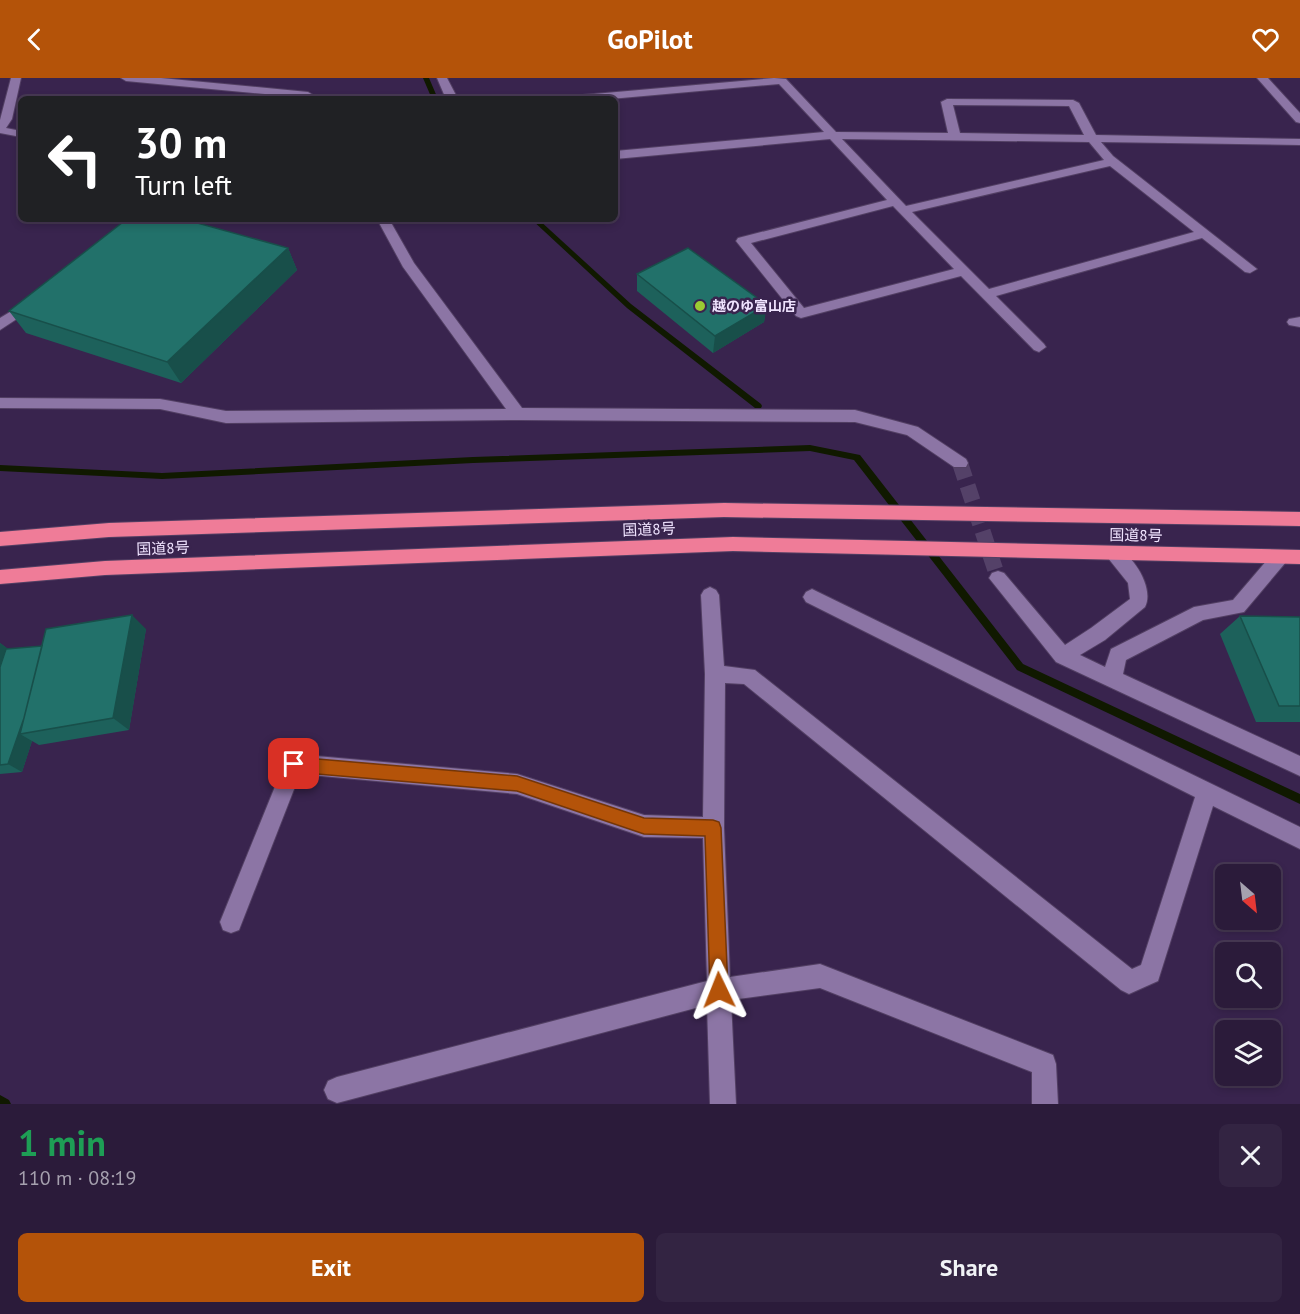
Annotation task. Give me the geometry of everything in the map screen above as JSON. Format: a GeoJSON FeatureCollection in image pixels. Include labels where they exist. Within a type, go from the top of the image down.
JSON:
{"type":"FeatureCollection","features":[{"type":"Feature","properties":{"kind":"highway","name":"国道8号"},"geometry":{"type":"LineString","coordinates":[[0,539],[109,530],[724,510],[1300,519]]}},
{"type":"Feature","properties":{"kind":"highway","name":"国道8号"},"geometry":{"type":"LineString","coordinates":[[0,577],[105,568],[733,544],[1300,557]]}},
{"type":"Feature","properties":{"kind":"street"},"geometry":{"type":"LineString","coordinates":[[16,78],[6,119],[0,129],[18,133]]}},
{"type":"Feature","properties":{"kind":"street"},"geometry":{"type":"LineString","coordinates":[[126,78],[299,96]]}},
{"type":"Feature","properties":{"kind":"street"},"geometry":{"type":"LineString","coordinates":[[442,78],[451,96]]}},
{"type":"Feature","properties":{"kind":"street"},"geometry":{"type":"LineString","coordinates":[[1262,78],[1300,120]]}},
{"type":"Feature","properties":{"kind":"street"},"geometry":{"type":"LineString","coordinates":[[602,96],[781,79],[899,206],[1039,347]]}},
{"type":"Feature","properties":{"kind":"street"},"geometry":{"type":"LineString","coordinates":[[304,81],[309,96]]}},
{"type":"Feature","properties":{"kind":"street"},"geometry":{"type":"LineString","coordinates":[[955,137],[947,102],[1073,103],[1092,139],[1112,162],[1250,269]]}},
{"type":"Feature","properties":{"kind":"street"},"geometry":{"type":"LineString","coordinates":[[618,155],[833,135],[1300,142]]}},
{"type":"Feature","properties":{"kind":"street"},"geometry":{"type":"LineString","coordinates":[[963,271],[801,313],[743,241],[1112,162]]}},
{"type":"Feature","properties":{"kind":"street"},"geometry":{"type":"LineString","coordinates":[[385,222],[408,264],[518,414]]}},
{"type":"Feature","properties":{"kind":"street"},"geometry":{"type":"LineString","coordinates":[[987,294],[1204,233]]}},
{"type":"Feature","properties":{"kind":"street"},"geometry":{"type":"LineString","coordinates":[[0,325],[49,292]]}},
{"type":"Feature","properties":{"kind":"street"},"geometry":{"type":"LineString","coordinates":[[0,403],[160,404],[226,417],[518,414],[855,416],[912,431],[960,463]]}},
{"type":"Feature","properties":{"kind":"street"},"geometry":{"type":"LineString","coordinates":[[1063,656],[1098,634],[1138,602],[1137,580],[1113,553]]}},
{"type":"Feature","properties":{"kind":"street"},"geometry":{"type":"LineString","coordinates":[[1112,678],[1118,655],[1200,613],[1238,607],[1280,557]]}},
{"type":"Feature","properties":{"kind":"street"},"geometry":{"type":"LineString","coordinates":[[998,578],[1063,656],[1300,766]]}},
{"type":"Feature","properties":{"kind":"street"},"geometry":{"type":"LineString","coordinates":[[710,595],[715,674],[713,828],[723,1104]]}},
{"type":"Feature","properties":{"kind":"street"},"geometry":{"type":"LineString","coordinates":[[812,597],[1300,838]]}},
{"type":"Feature","properties":{"kind":"street"},"geometry":{"type":"LineString","coordinates":[[715,674],[748,676],[1129,982],[1150,973],[1207,792]]}},
{"type":"Feature","properties":{"kind":"street"},"geometry":{"type":"LineString","coordinates":[[231,921],[294,764],[517,784],[644,826],[713,828]]}},
{"type":"Feature","properties":{"kind":"street"},"geometry":{"type":"LineString","coordinates":[[336,1090],[719,990],[820,976],[1044,1064],[1045,1104]]}},
{"type":"Feature","properties":{"kind":"building"},"geometry":{"type":"Polygon","coordinates":[[[123,222],[194,222],[288,248],[167,362],[9,311],[123,222]]]}},
{"type":"Feature","properties":{"kind":"building","name":"越のゆ富山店"},"geometry":{"type":"Polygon","coordinates":[[[688,248],[767,305],[715,336],[637,274],[688,248]]]}},
{"type":"Feature","properties":{"kind":"building"},"geometry":{"type":"Polygon","coordinates":[[[132,615],[113,718],[20,734],[46,629],[132,615]]]}},
{"type":"Feature","properties":{"kind":"building"},"geometry":{"type":"Polygon","coordinates":[[[1240,616],[1300,617],[1300,706],[1279,706],[1240,616]]]}},
{"type":"Feature","properties":{"kind":"building"},"geometry":{"type":"Polygon","coordinates":[[[42,646],[24,718],[8,764],[0,765],[0,667],[6,649],[42,646]]]}},
{"type":"Feature","properties":{"kind":"waterway"},"geometry":{"type":"LineString","coordinates":[[426,78],[434,96]]}},
{"type":"Feature","properties":{"kind":"waterway"},"geometry":{"type":"LineString","coordinates":[[537,222],[629,306],[758,406]]}},
{"type":"Feature","properties":{"kind":"waterway"},"geometry":{"type":"LineString","coordinates":[[0,468],[162,476],[473,460],[810,448],[857,457],[1020,667],[1300,799]]}},
{"type":"Feature","properties":{"kind":"waterway"},"geometry":{"type":"LineString","coordinates":[[0,1101],[5,1104]]}},
{"type":"Feature","properties":{"kind":"tunnel"},"geometry":{"type":"LineString","coordinates":[[960,463],[998,578]]}},
{"type":"Feature","properties":{"kind":"place","name":"越のゆ富山店"},"geometry":{"type":"Point","coordinates":[700,306]}},
{"type":"Feature","properties":{"kind":"route"},"geometry":{"type":"LineString","coordinates":[[294,764],[517,784],[644,826],[713,828],[719,990]]}}]}
